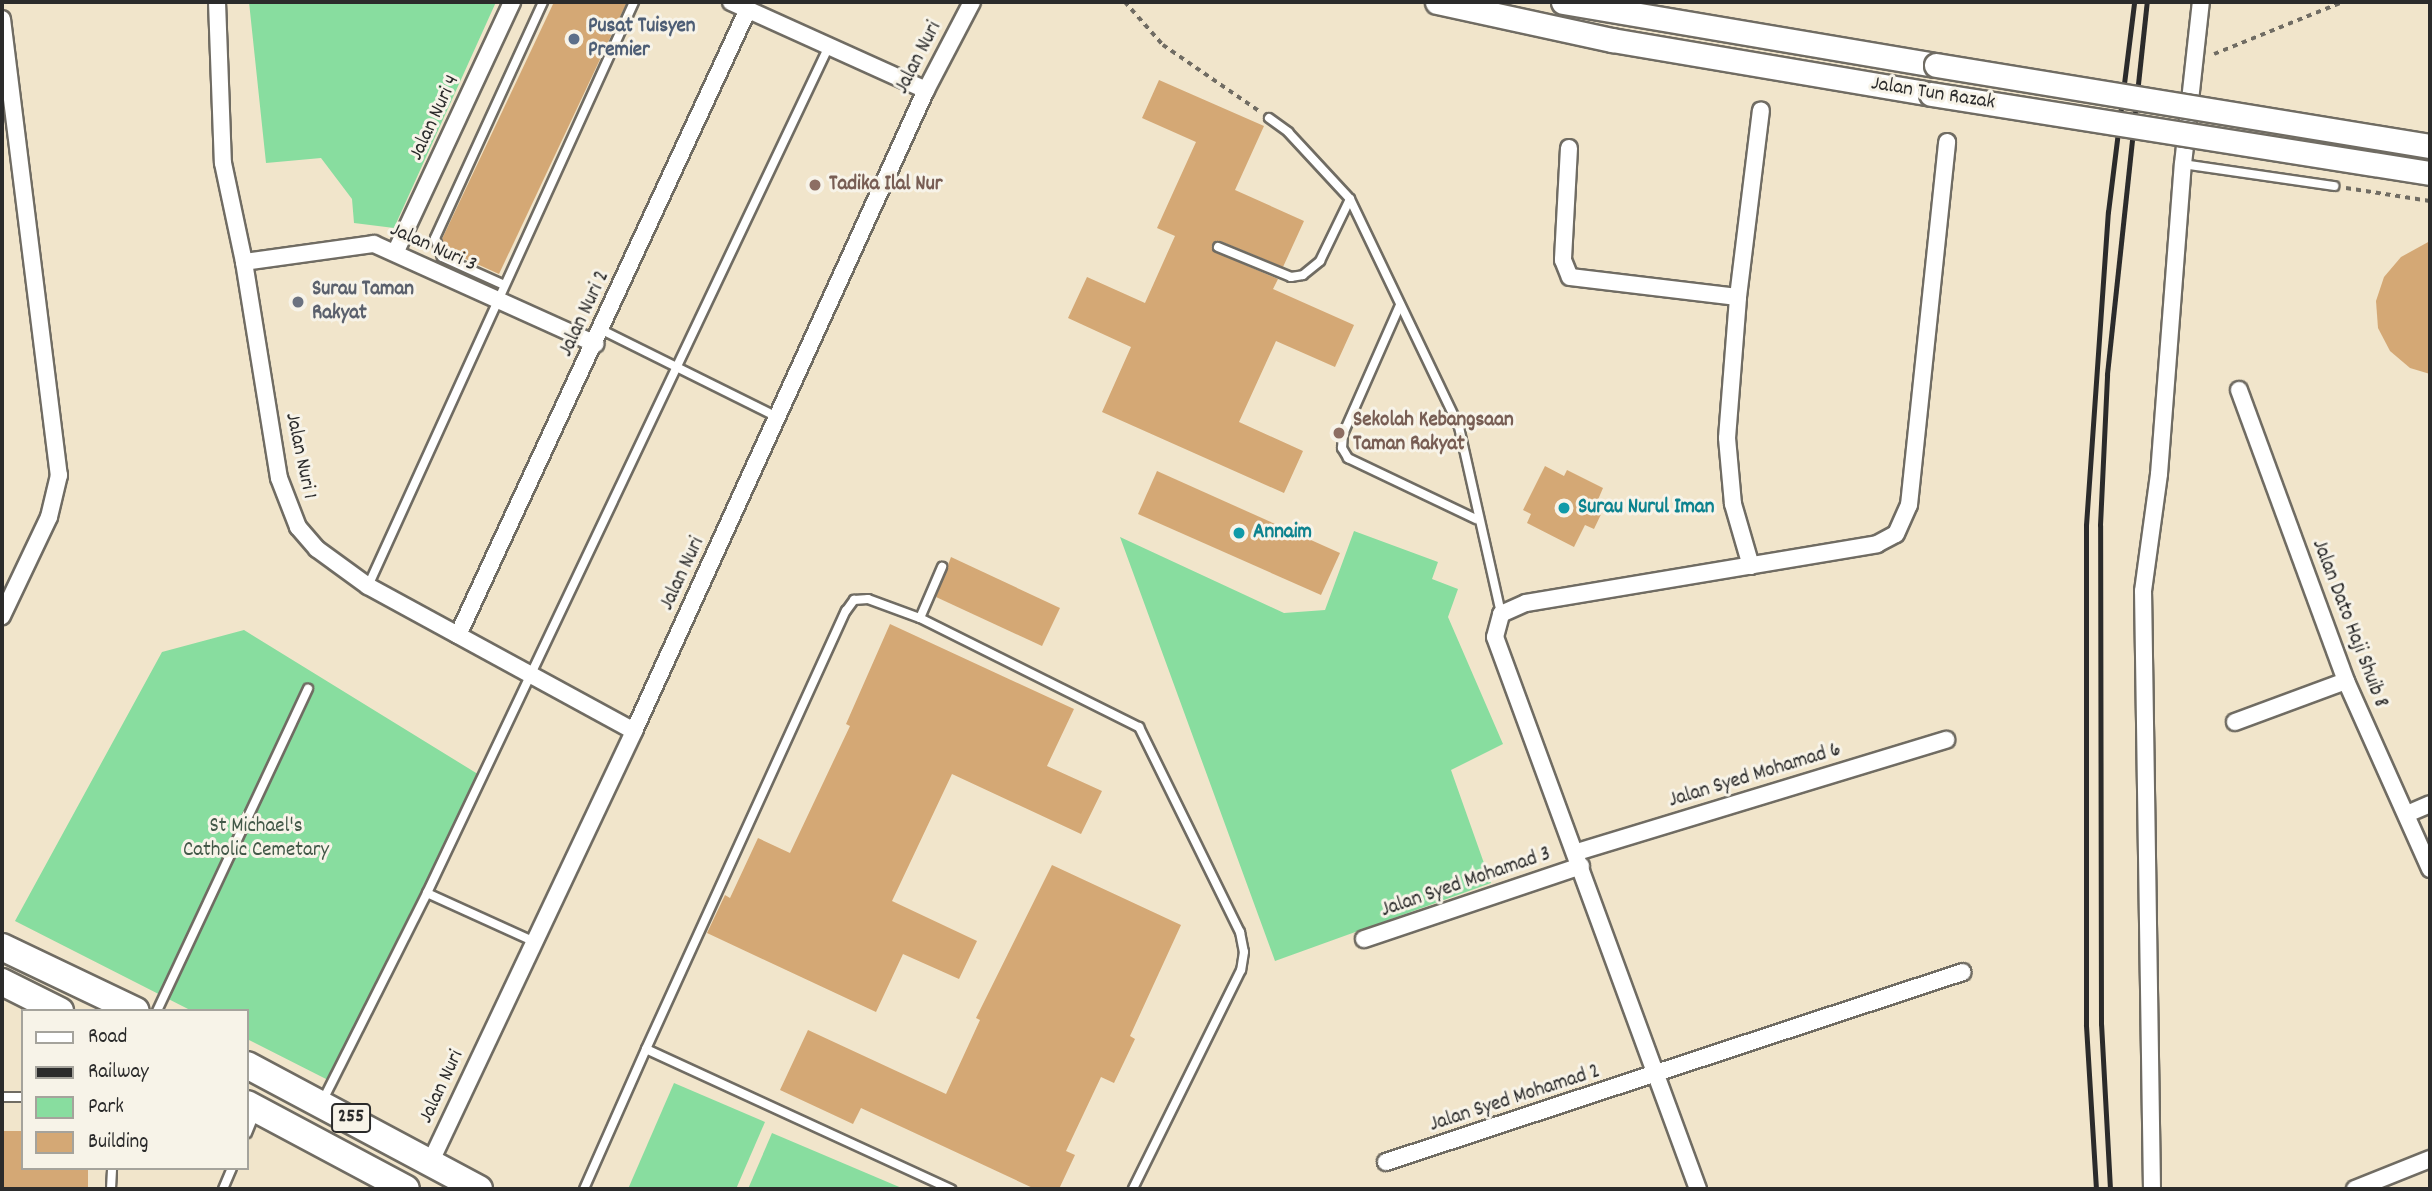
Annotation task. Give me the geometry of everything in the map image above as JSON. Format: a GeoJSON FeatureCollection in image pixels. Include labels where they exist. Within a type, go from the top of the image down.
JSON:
{"type":"FeatureCollection","features":[{"type":"Feature","properties":{"kind":"main road","name":"Jalan Tun Razak"},"geometry":{"type":"LineString","coordinates":[[1437,2],[1612,40],[1931,94],[2430,173]]}},
{"type":"Feature","properties":{"kind":"main road","name":"Jalan Tun Razak"},"geometry":{"type":"LineString","coordinates":[[1563,2],[2430,146]]}},
{"type":"Feature","properties":{"kind":"main road"},"geometry":{"type":"LineString","coordinates":[[2,947],[132,1009]]}},
{"type":"Feature","properties":{"kind":"main road"},"geometry":{"type":"LineString","coordinates":[[2,982],[56,1009]]}},
{"type":"Feature","properties":{"kind":"main road","name":"255"},"geometry":{"type":"LineString","coordinates":[[248,1065],[322,1102],[479,1189]]}},
{"type":"Feature","properties":{"kind":"main road","name":"255"},"geometry":{"type":"LineString","coordinates":[[250,1116],[406,1189]]}},
{"type":"Feature","properties":{"kind":"street","name":"Jalan Nuri 1"},"geometry":{"type":"LineString","coordinates":[[217,2],[223,163],[244,262],[287,505],[317,549],[368,586],[634,731]]}},
{"type":"Feature","properties":{"kind":"street","name":"Jalan Nuri 4"},"geometry":{"type":"LineString","coordinates":[[396,251],[512,2]]}},
{"type":"Feature","properties":{"kind":"street"},"geometry":{"type":"LineString","coordinates":[[731,2],[926,90]]}},
{"type":"Feature","properties":{"kind":"street","name":"Jalan Nuri"},"geometry":{"type":"LineString","coordinates":[[430,1163],[779,418],[926,90],[971,2]]}},
{"type":"Feature","properties":{"kind":"street"},"geometry":{"type":"LineString","coordinates":[[2152,1189],[2143,591],[2159,474],[2183,163],[2192,62],[2201,2]]}},
{"type":"Feature","properties":{"kind":"street","name":"Jalan Nuri 2"},"geometry":{"type":"LineString","coordinates":[[458,635],[748,9]]}},
{"type":"Feature","properties":{"kind":"street"},"geometry":{"type":"LineString","coordinates":[[2,19],[59,475],[49,517],[2,616]]}},
{"type":"Feature","properties":{"kind":"street"},"geometry":{"type":"LineString","coordinates":[[1751,566],[1733,504],[1728,460],[1738,297],[1761,110]]}},
{"type":"Feature","properties":{"kind":"street"},"geometry":{"type":"LineString","coordinates":[[1698,1189],[1579,859],[1500,655],[1495,637],[1500,614],[1526,603],[1877,544],[1896,534],[1905,522],[1947,142]]}},
{"type":"Feature","properties":{"kind":"street"},"geometry":{"type":"LineString","coordinates":[[1569,148],[1563,260],[1570,277],[1738,297]]}},
{"type":"Feature","properties":{"kind":"street","name":"Jalan Nuri 3"},"geometry":{"type":"LineString","coordinates":[[244,262],[356,244],[396,251],[499,292],[598,337]]}},
{"type":"Feature","properties":{"kind":"street","name":"Jalan Dato Haji Shuib 8"},"geometry":{"type":"LineString","coordinates":[[2239,390],[2346,681],[2430,869]]}},
{"type":"Feature","properties":{"kind":"street"},"geometry":{"type":"LineString","coordinates":[[2235,722],[2346,681]]}},
{"type":"Feature","properties":{"kind":"street","name":"Jalan Syed Mohamad 6"},"geometry":{"type":"LineString","coordinates":[[1579,859],[1946,740]]}},
{"type":"Feature","properties":{"kind":"street"},"geometry":{"type":"LineString","coordinates":[[2407,814],[2430,804]]}},
{"type":"Feature","properties":{"kind":"street","name":"Jalan Syed Mohamad 3"},"geometry":{"type":"LineString","coordinates":[[1364,939],[1579,859]]}},
{"type":"Feature","properties":{"kind":"street","name":"Jalan Syed Mohamad 2"},"geometry":{"type":"LineString","coordinates":[[1386,1162],[1657,1075],[1963,972]]}},
{"type":"Feature","properties":{"kind":"street"},"geometry":{"type":"LineString","coordinates":[[2355,1189],[2430,1159]]}},
{"type":"Feature","properties":{"kind":"lane"},"geometry":{"type":"LineString","coordinates":[[499,292],[442,257],[435,238],[542,2]]}},
{"type":"Feature","properties":{"kind":"lane"},"geometry":{"type":"LineString","coordinates":[[368,586],[499,292],[634,2]]}},
{"type":"Feature","properties":{"kind":"lane"},"geometry":{"type":"LineString","coordinates":[[322,1102],[532,675],[828,46]]}},
{"type":"Feature","properties":{"kind":"lane"},"geometry":{"type":"LineString","coordinates":[[1269,118],[1289,132],[1350,199],[1459,427],[1476,519],[1500,614]]}},
{"type":"Feature","properties":{"kind":"lane"},"geometry":{"type":"LineString","coordinates":[[2183,163],[2334,186]]}},
{"type":"Feature","properties":{"kind":"lane"},"geometry":{"type":"LineString","coordinates":[[1218,247],[1291,276],[1303,275],[1320,261],[1350,199]]}},
{"type":"Feature","properties":{"kind":"lane"},"geometry":{"type":"LineString","coordinates":[[1400,305],[1343,434],[1342,448],[1348,458],[1476,519]]}},
{"type":"Feature","properties":{"kind":"lane"},"geometry":{"type":"LineString","coordinates":[[598,337],[676,367],[779,418]]}},
{"type":"Feature","properties":{"kind":"lane"},"geometry":{"type":"LineString","coordinates":[[920,618],[942,567]]}},
{"type":"Feature","properties":{"kind":"lane"},"geometry":{"type":"LineString","coordinates":[[584,1189],[846,611],[854,600],[868,599],[920,618],[1139,727],[1240,932],[1244,951],[1241,970],[1133,1189]]}},
{"type":"Feature","properties":{"kind":"lane"},"geometry":{"type":"LineString","coordinates":[[158,1009],[308,689]]}},
{"type":"Feature","properties":{"kind":"lane"},"geometry":{"type":"LineString","coordinates":[[427,893],[533,941]]}},
{"type":"Feature","properties":{"kind":"lane"},"geometry":{"type":"LineString","coordinates":[[646,1049],[951,1189]]}},
{"type":"Feature","properties":{"kind":"lane"},"geometry":{"type":"LineString","coordinates":[[2,1097],[21,1097]]}},
{"type":"Feature","properties":{"kind":"lane"},"geometry":{"type":"LineString","coordinates":[[111,1170],[111,1189]]}},
{"type":"Feature","properties":{"kind":"lane"},"geometry":{"type":"LineString","coordinates":[[223,1189],[231,1170]]}},
{"type":"Feature","properties":{"kind":"path"},"geometry":{"type":"LineString","coordinates":[[1125,2],[1163,45],[1269,118]]}},
{"type":"Feature","properties":{"kind":"path"},"geometry":{"type":"LineString","coordinates":[[2192,62],[2268,36],[2343,2]]}},
{"type":"Feature","properties":{"kind":"path"},"geometry":{"type":"LineString","coordinates":[[2334,186],[2430,201]]}},
{"type":"Feature","properties":{"kind":"green space"},"geometry":{"type":"Polygon","coordinates":[[[249,2],[496,2],[394,228],[354,223],[352,199],[321,158],[266,163],[249,2]]]}},
{"type":"Feature","properties":{"kind":"green space"},"geometry":{"type":"Polygon","coordinates":[[[1354,531],[1438,562],[1432,579],[1458,589],[1448,617],[1503,744],[1451,770],[1491,883],[1275,961],[1120,537],[1284,613],[1325,610],[1354,531]]]}},
{"type":"Feature","properties":{"kind":"green space","name":"St Michael's Catholic Cemetary"},"geometry":{"type":"Polygon","coordinates":[[[244,630],[481,776],[328,1080],[248,1040],[248,1009],[188,1009],[15,921],[162,652],[244,630]]]}},
{"type":"Feature","properties":{"kind":"green space"},"geometry":{"type":"Polygon","coordinates":[[[674,1083],[765,1122],[736,1189],[628,1189],[674,1083]]]}},
{"type":"Feature","properties":{"kind":"green space"},"geometry":{"type":"Polygon","coordinates":[[[772,1133],[904,1189],[748,1189],[772,1133]]]}},
{"type":"Feature","properties":{"kind":"building"},"geometry":{"type":"Polygon","coordinates":[[[554,2],[627,2],[499,274],[446,250],[442,239],[554,2]]]}},
{"type":"Feature","properties":{"kind":"building"},"geometry":{"type":"Polygon","coordinates":[[[1159,80],[1264,126],[1235,190],[1304,221],[1283,267],[1220,241],[1212,244],[1213,251],[1278,279],[1273,289],[1354,325],[1335,367],[1276,341],[1239,422],[1303,451],[1284,493],[1102,412],[1131,347],[1068,318],[1087,277],[1145,303],[1175,236],[1157,228],[1196,142],[1142,118],[1159,80]]]}},
{"type":"Feature","properties":{"kind":"building"},"geometry":{"type":"Polygon","coordinates":[[[2430,241],[2430,374],[2410,368],[2390,351],[2378,328],[2376,301],[2384,277],[2401,257],[2430,241]]]}},
{"type":"Feature","properties":{"kind":"building","name":"Surau Nurul Iman"},"geometry":{"type":"Polygon","coordinates":[[[1545,466],[1564,476],[1567,470],[1603,488],[1597,502],[1605,506],[1594,529],[1585,525],[1574,547],[1527,523],[1531,514],[1523,510],[1545,466]]]}},
{"type":"Feature","properties":{"kind":"building","name":"Annaim"},"geometry":{"type":"Polygon","coordinates":[[[1157,471],[1340,553],[1321,595],[1138,514],[1157,471]]]}},
{"type":"Feature","properties":{"kind":"building"},"geometry":{"type":"Polygon","coordinates":[[[951,557],[1060,608],[1042,646],[936,597],[951,557]]]}},
{"type":"Feature","properties":{"kind":"building"},"geometry":{"type":"Polygon","coordinates":[[[890,624],[1074,709],[1047,766],[1102,791],[1081,834],[952,774],[892,901],[977,941],[959,979],[903,954],[876,1012],[707,933],[725,895],[730,898],[758,838],[790,853],[850,726],[846,724],[890,624]]]}},
{"type":"Feature","properties":{"kind":"building"},"geometry":{"type":"Polygon","coordinates":[[[1052,865],[1181,925],[1130,1036],[1135,1039],[1114,1083],[1101,1077],[1066,1151],[1075,1155],[1059,1189],[1035,1189],[861,1108],[853,1124],[780,1090],[808,1030],[946,1094],[980,1020],[976,1018],[1052,865]]]}},
{"type":"Feature","properties":{"kind":"building"},"geometry":{"type":"Polygon","coordinates":[[[2,1131],[21,1131],[21,1170],[88,1170],[88,1189],[2,1189],[2,1131]]]}},
{"type":"Feature","properties":{"kind":"railway"},"geometry":{"type":"LineString","coordinates":[[2096,1189],[2086,1024],[2086,525],[2108,212],[2134,2]]}},
{"type":"Feature","properties":{"kind":"railway"},"geometry":{"type":"LineString","coordinates":[[2110,1189],[2101,1024],[2100,525],[2107,374],[2147,2]]}},
{"type":"Feature","properties":{"kind":"place","name":"Pusat Tuisyen Premier"},"geometry":{"type":"Point","coordinates":[574,39]}},
{"type":"Feature","properties":{"kind":"place","name":"Tadika Ilal Nur"},"geometry":{"type":"Point","coordinates":[815,185]}},
{"type":"Feature","properties":{"kind":"place","name":"Surau Taman Rakyat"},"geometry":{"type":"Point","coordinates":[298,302]}},
{"type":"Feature","properties":{"kind":"place","name":"Sekolah Kebangsaan Taman Rakyat"},"geometry":{"type":"Point","coordinates":[1339,433]}},
{"type":"Feature","properties":{"kind":"place","name":"Surau Nurul Iman"},"geometry":{"type":"Point","coordinates":[1564,508]}},
{"type":"Feature","properties":{"kind":"place","name":"Annaim"},"geometry":{"type":"Point","coordinates":[1239,533]}}]}
